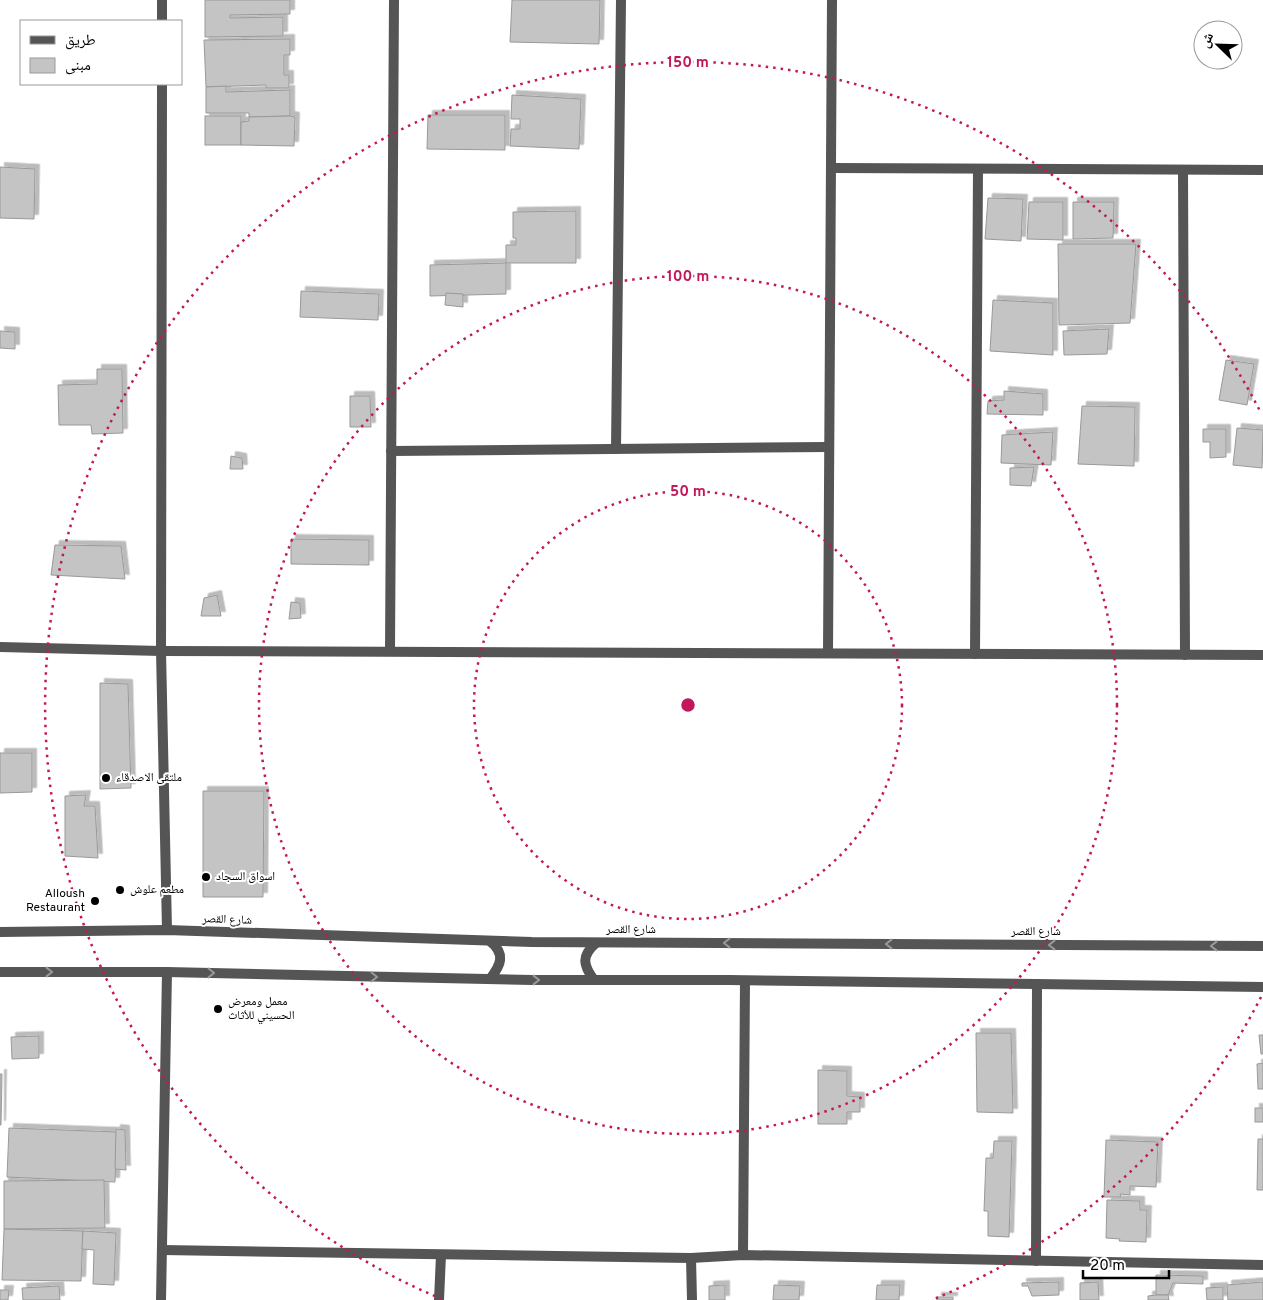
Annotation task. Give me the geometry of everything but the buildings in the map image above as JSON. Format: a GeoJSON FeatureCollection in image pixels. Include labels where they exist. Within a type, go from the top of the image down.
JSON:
{"type":"FeatureCollection","features":[{"type":"Feature","properties":{"kind":"street"},"geometry":{"type":"LineString","coordinates":[[162,0],[162,20]]}},
{"type":"Feature","properties":{"kind":"street"},"geometry":{"type":"LineString","coordinates":[[390,651],[394,0]]}},
{"type":"Feature","properties":{"kind":"street"},"geometry":{"type":"LineString","coordinates":[[616,449],[621,0]]}},
{"type":"Feature","properties":{"kind":"street"},"geometry":{"type":"LineString","coordinates":[[828,653],[832,0]]}},
{"type":"Feature","properties":{"kind":"street"},"geometry":{"type":"LineString","coordinates":[[162,85],[161,651],[167,930]]}},
{"type":"Feature","properties":{"kind":"street"},"geometry":{"type":"LineString","coordinates":[[830,168],[1263,170]]}},
{"type":"Feature","properties":{"kind":"street"},"geometry":{"type":"LineString","coordinates":[[975,654],[978,169]]}},
{"type":"Feature","properties":{"kind":"street"},"geometry":{"type":"LineString","coordinates":[[1183,170],[1184,655]]}},
{"type":"Feature","properties":{"kind":"street"},"geometry":{"type":"LineString","coordinates":[[391,451],[828,446]]}},
{"type":"Feature","properties":{"kind":"street"},"geometry":{"type":"LineString","coordinates":[[0,647],[161,651],[1263,655]]}},
{"type":"Feature","properties":{"kind":"street","name":"شارع القصر"},"geometry":{"type":"LineString","coordinates":[[0,932],[167,930],[596,943],[1263,946]]}},
{"type":"Feature","properties":{"kind":"street"},"geometry":{"type":"LineString","coordinates":[[490,941],[497,946],[501,960],[498,969],[490,979]]}},
{"type":"Feature","properties":{"kind":"street"},"geometry":{"type":"LineString","coordinates":[[594,980],[588,972],[585,963],[589,949],[596,943]]}},
{"type":"Feature","properties":{"kind":"street"},"geometry":{"type":"LineString","coordinates":[[0,972],[167,972],[490,979],[1263,988]]}},
{"type":"Feature","properties":{"kind":"street"},"geometry":{"type":"LineString","coordinates":[[161,1300],[167,972]]}},
{"type":"Feature","properties":{"kind":"street"},"geometry":{"type":"LineString","coordinates":[[743,1255],[745,981]]}},
{"type":"Feature","properties":{"kind":"street"},"geometry":{"type":"LineString","coordinates":[[1036,1261],[1037,984]]}},
{"type":"Feature","properties":{"kind":"street"},"geometry":{"type":"LineString","coordinates":[[162,1250],[691,1258],[743,1255],[1263,1265]]}},
{"type":"Feature","properties":{"kind":"street"},"geometry":{"type":"LineString","coordinates":[[439,1300],[441,1254]]}},
{"type":"Feature","properties":{"kind":"street"},"geometry":{"type":"LineString","coordinates":[[691,1258],[692,1300]]}},
{"type":"Feature","properties":{"kind":"place","name":"ملتقى الاصدقاء"},"geometry":{"type":"Point","coordinates":[106,778]}},
{"type":"Feature","properties":{"kind":"place","name":"اسواق السجاد"},"geometry":{"type":"Point","coordinates":[206,877]}},
{"type":"Feature","properties":{"kind":"place","name":"مطعم علوش"},"geometry":{"type":"Point","coordinates":[120,890]}},
{"type":"Feature","properties":{"kind":"place","name":"Alloush Restaurant"},"geometry":{"type":"Point","coordinates":[95,901]}},
{"type":"Feature","properties":{"kind":"place","name":"معمل ومعرض الحسيني للأثاث"},"geometry":{"type":"Point","coordinates":[218,1009]}}]}
